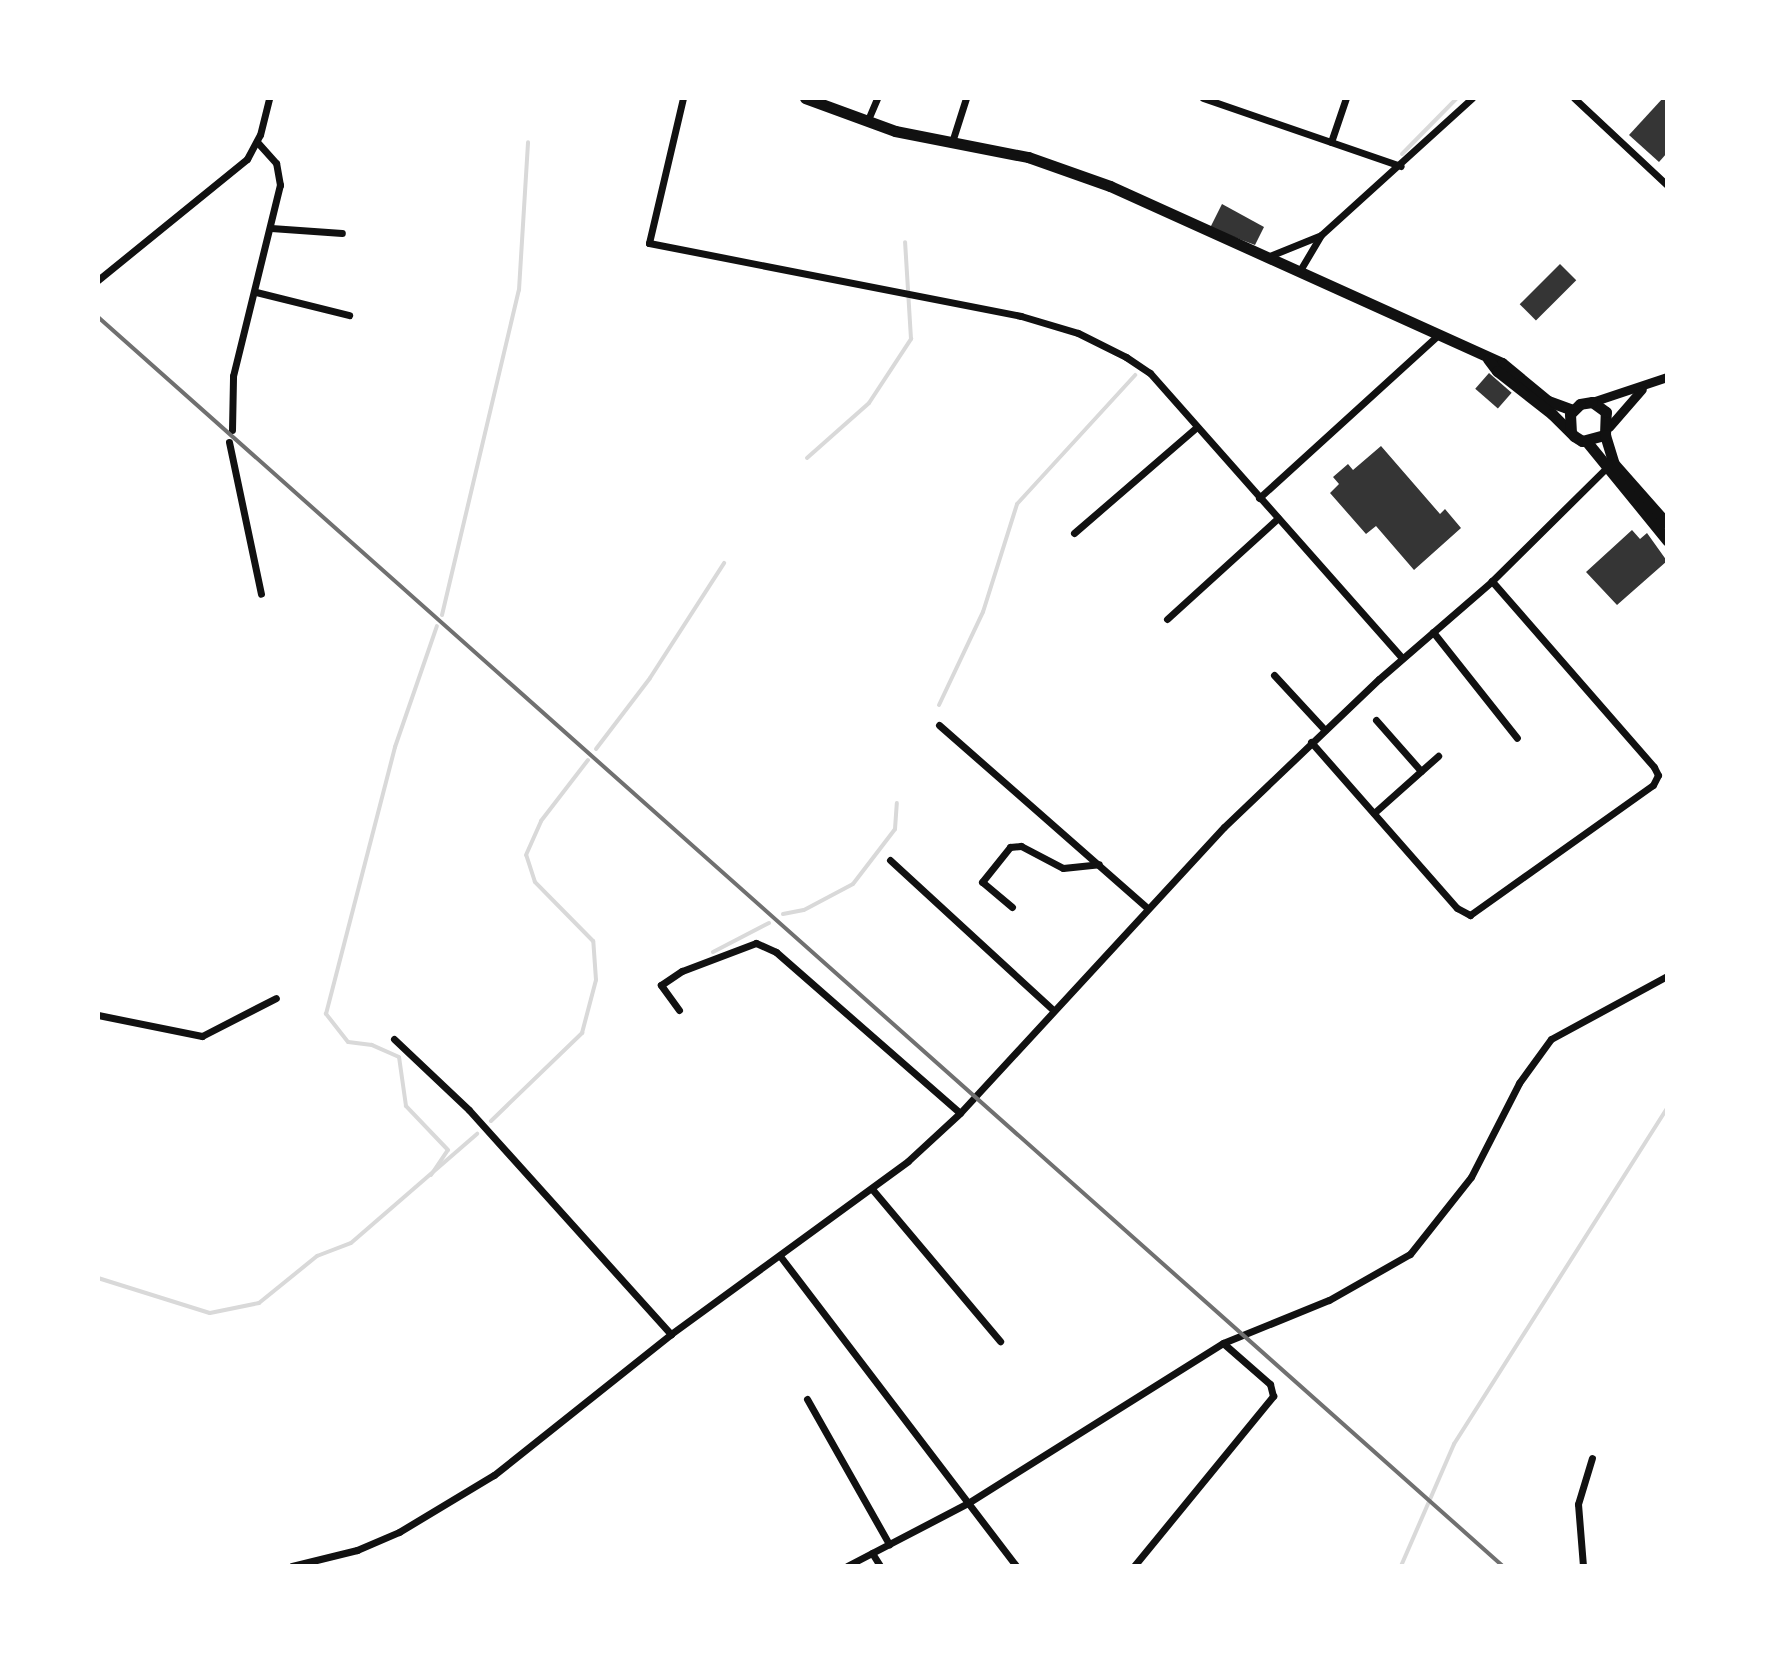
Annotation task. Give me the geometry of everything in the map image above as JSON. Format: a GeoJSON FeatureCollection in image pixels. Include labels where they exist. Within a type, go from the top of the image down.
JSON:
{"type":"FeatureCollection","features":[{"type":"Feature","properties":{"kind":"main road"},"geometry":{"type":"LineString","coordinates":[[805,98],[867,122],[1061,167],[1507,366],[1548,401],[1573,410],[1592,402],[1606,412],[1614,464],[1667,524]]}},
{"type":"Feature","properties":{"kind":"main road"},"geometry":{"type":"LineString","coordinates":[[1487,358],[1571,432],[1587,442],[1604,470],[1667,540]]}},
{"type":"Feature","properties":{"kind":"main road"},"geometry":{"type":"LineString","coordinates":[[1571,432],[1573,410]]}},
{"type":"Feature","properties":{"kind":"main road"},"geometry":{"type":"LineString","coordinates":[[1587,442],[1607,431]]}},
{"type":"Feature","properties":{"kind":"street"},"geometry":{"type":"LineString","coordinates":[[98,280],[242,163],[257,142],[269,98]]}},
{"type":"Feature","properties":{"kind":"street"},"geometry":{"type":"LineString","coordinates":[[683,98],[649,243],[1021,316],[1089,338],[1142,367],[1402,658]]}},
{"type":"Feature","properties":{"kind":"street"},"geometry":{"type":"LineString","coordinates":[[867,122],[877,98]]}},
{"type":"Feature","properties":{"kind":"street"},"geometry":{"type":"LineString","coordinates":[[952,142],[966,98]]}},
{"type":"Feature","properties":{"kind":"street"},"geometry":{"type":"LineString","coordinates":[[1203,98],[1401,166]]}},
{"type":"Feature","properties":{"kind":"street"},"geometry":{"type":"LineString","coordinates":[[1331,142],[1346,98]]}},
{"type":"Feature","properties":{"kind":"street"},"geometry":{"type":"LineString","coordinates":[[1263,259],[1321,235],[1401,166],[1472,98]]}},
{"type":"Feature","properties":{"kind":"street"},"geometry":{"type":"LineString","coordinates":[[1574,98],[1667,185]]}},
{"type":"Feature","properties":{"kind":"street"},"geometry":{"type":"LineString","coordinates":[[232,430],[232,383],[271,228],[280,178],[276,163],[257,142]]}},
{"type":"Feature","properties":{"kind":"street"},"geometry":{"type":"LineString","coordinates":[[271,228],[342,233]]}},
{"type":"Feature","properties":{"kind":"street"},"geometry":{"type":"LineString","coordinates":[[1298,274],[1321,235]]}},
{"type":"Feature","properties":{"kind":"street"},"geometry":{"type":"LineString","coordinates":[[256,292],[349,315]]}},
{"type":"Feature","properties":{"kind":"street"},"geometry":{"type":"LineString","coordinates":[[1259,498],[1438,335]]}},
{"type":"Feature","properties":{"kind":"street"},"geometry":{"type":"LineString","coordinates":[[1592,402],[1645,387],[1667,377]]}},
{"type":"Feature","properties":{"kind":"street"},"geometry":{"type":"LineString","coordinates":[[1607,431],[1645,387]]}},
{"type":"Feature","properties":{"kind":"street"},"geometry":{"type":"LineString","coordinates":[[1074,533],[1197,427]]}},
{"type":"Feature","properties":{"kind":"street"},"geometry":{"type":"LineString","coordinates":[[229,442],[261,594]]}},
{"type":"Feature","properties":{"kind":"street"},"geometry":{"type":"LineString","coordinates":[[292,1566],[357,1550],[443,1508],[494,1475],[671,1334],[872,1189],[960,1113],[1146,907],[1311,742],[1492,581],[1604,470]]}},
{"type":"Feature","properties":{"kind":"street"},"geometry":{"type":"LineString","coordinates":[[1167,619],[1278,518]]}},
{"type":"Feature","properties":{"kind":"street"},"geometry":{"type":"LineString","coordinates":[[1311,742],[1457,908],[1470,915],[1657,779],[1654,767],[1492,581]]}},
{"type":"Feature","properties":{"kind":"street"},"geometry":{"type":"LineString","coordinates":[[1433,632],[1517,738]]}},
{"type":"Feature","properties":{"kind":"street"},"geometry":{"type":"LineString","coordinates":[[1274,675],[1325,730]]}},
{"type":"Feature","properties":{"kind":"street"},"geometry":{"type":"LineString","coordinates":[[1376,720],[1421,771]]}},
{"type":"Feature","properties":{"kind":"street"},"geometry":{"type":"LineString","coordinates":[[939,725],[1146,907]]}},
{"type":"Feature","properties":{"kind":"street"},"geometry":{"type":"LineString","coordinates":[[1374,813],[1438,756]]}},
{"type":"Feature","properties":{"kind":"street"},"geometry":{"type":"LineString","coordinates":[[1012,907],[982,882],[1013,845],[1063,868],[1099,864]]}},
{"type":"Feature","properties":{"kind":"street"},"geometry":{"type":"LineString","coordinates":[[890,860],[1053,1010]]}},
{"type":"Feature","properties":{"kind":"street"},"geometry":{"type":"LineString","coordinates":[[679,1010],[661,985],[682,971],[756,943],[776,952],[960,1113]]}},
{"type":"Feature","properties":{"kind":"street"},"geometry":{"type":"LineString","coordinates":[[847,1566],[968,1503],[1223,1343],[1329,1300],[1410,1254],[1477,1168],[1519,1083],[1551,1039],[1667,976]]}},
{"type":"Feature","properties":{"kind":"street"},"geometry":{"type":"LineString","coordinates":[[98,1015],[202,1036],[276,998]]}},
{"type":"Feature","properties":{"kind":"street"},"geometry":{"type":"LineString","coordinates":[[394,1039],[469,1110],[671,1334]]}},
{"type":"Feature","properties":{"kind":"street"},"geometry":{"type":"LineString","coordinates":[[872,1189],[1000,1341]]}},
{"type":"Feature","properties":{"kind":"street"},"geometry":{"type":"LineString","coordinates":[[780,1256],[1016,1566]]}},
{"type":"Feature","properties":{"kind":"street"},"geometry":{"type":"LineString","coordinates":[[1134,1566],[1273,1396],[1270,1384],[1223,1343]]}},
{"type":"Feature","properties":{"kind":"street"},"geometry":{"type":"LineString","coordinates":[[807,1399],[889,1544]]}},
{"type":"Feature","properties":{"kind":"street"},"geometry":{"type":"LineString","coordinates":[[1583,1566],[1578,1504],[1592,1458]]}},
{"type":"Feature","properties":{"kind":"street"},"geometry":{"type":"LineString","coordinates":[[872,1553],[880,1566]]}},
{"type":"Feature","properties":{"kind":"building"},"geometry":{"type":"Polygon","coordinates":[[[1663,98],[1667,98],[1667,153],[1659,162],[1629,135],[1663,98]]]}},
{"type":"Feature","properties":{"kind":"building"},"geometry":{"type":"Polygon","coordinates":[[[1222,204],[1264,227],[1255,245],[1210,228],[1222,204]]]}},
{"type":"Feature","properties":{"kind":"building"},"geometry":{"type":"Polygon","coordinates":[[[1560,264],[1576,280],[1536,321],[1520,304],[1560,264]]]}},
{"type":"Feature","properties":{"kind":"building"},"geometry":{"type":"Polygon","coordinates":[[[1489,373],[1512,393],[1498,409],[1475,389],[1489,373]]]}},
{"type":"Feature","properties":{"kind":"building"},"geometry":{"type":"Polygon","coordinates":[[[1381,446],[1440,514],[1445,509],[1461,528],[1414,570],[1376,526],[1366,534],[1330,493],[1339,484],[1333,477],[1348,464],[1353,470],[1381,446]]]}},
{"type":"Feature","properties":{"kind":"building"},"geometry":{"type":"Polygon","coordinates":[[[1632,530],[1640,539],[1647,533],[1667,561],[1617,605],[1586,572],[1632,530]]]}},
{"type":"Feature","properties":{"kind":"waterway"},"geometry":{"type":"LineString","coordinates":[[1402,154],[1457,98]]}},
{"type":"Feature","properties":{"kind":"waterway"},"geometry":{"type":"LineString","coordinates":[[442,615],[519,290],[528,142]]}},
{"type":"Feature","properties":{"kind":"waterway"},"geometry":{"type":"LineString","coordinates":[[807,458],[869,403],[911,339],[905,242]]}},
{"type":"Feature","properties":{"kind":"waterway"},"geometry":{"type":"LineString","coordinates":[[939,705],[983,612],[1017,504],[1135,375]]}},
{"type":"Feature","properties":{"kind":"waterway"},"geometry":{"type":"LineString","coordinates":[[596,749],[650,678],[724,563]]}},
{"type":"Feature","properties":{"kind":"waterway"},"geometry":{"type":"LineString","coordinates":[[431,1175],[448,1150],[406,1106],[399,1057],[372,1045],[348,1042],[326,1014],[395,747],[437,626]]}},
{"type":"Feature","properties":{"kind":"waterway"},"geometry":{"type":"LineString","coordinates":[[491,1121],[582,1033],[596,980],[593,941],[535,882],[526,855],[541,821],[588,760]]}},
{"type":"Feature","properties":{"kind":"waterway"},"geometry":{"type":"LineString","coordinates":[[783,914],[804,910],[853,884],[895,829],[897,803]]}},
{"type":"Feature","properties":{"kind":"waterway"},"geometry":{"type":"LineString","coordinates":[[713,952],[769,923]]}},
{"type":"Feature","properties":{"kind":"waterway"},"geometry":{"type":"LineString","coordinates":[[1401,1566],[1454,1444],[1667,1109]]}},
{"type":"Feature","properties":{"kind":"waterway"},"geometry":{"type":"LineString","coordinates":[[98,1278],[210,1313],[259,1303],[317,1256],[351,1243],[477,1134]]}},
{"type":"Feature","properties":{"kind":"railway"},"geometry":{"type":"LineString","coordinates":[[98,317],[1503,1566]]}}]}
